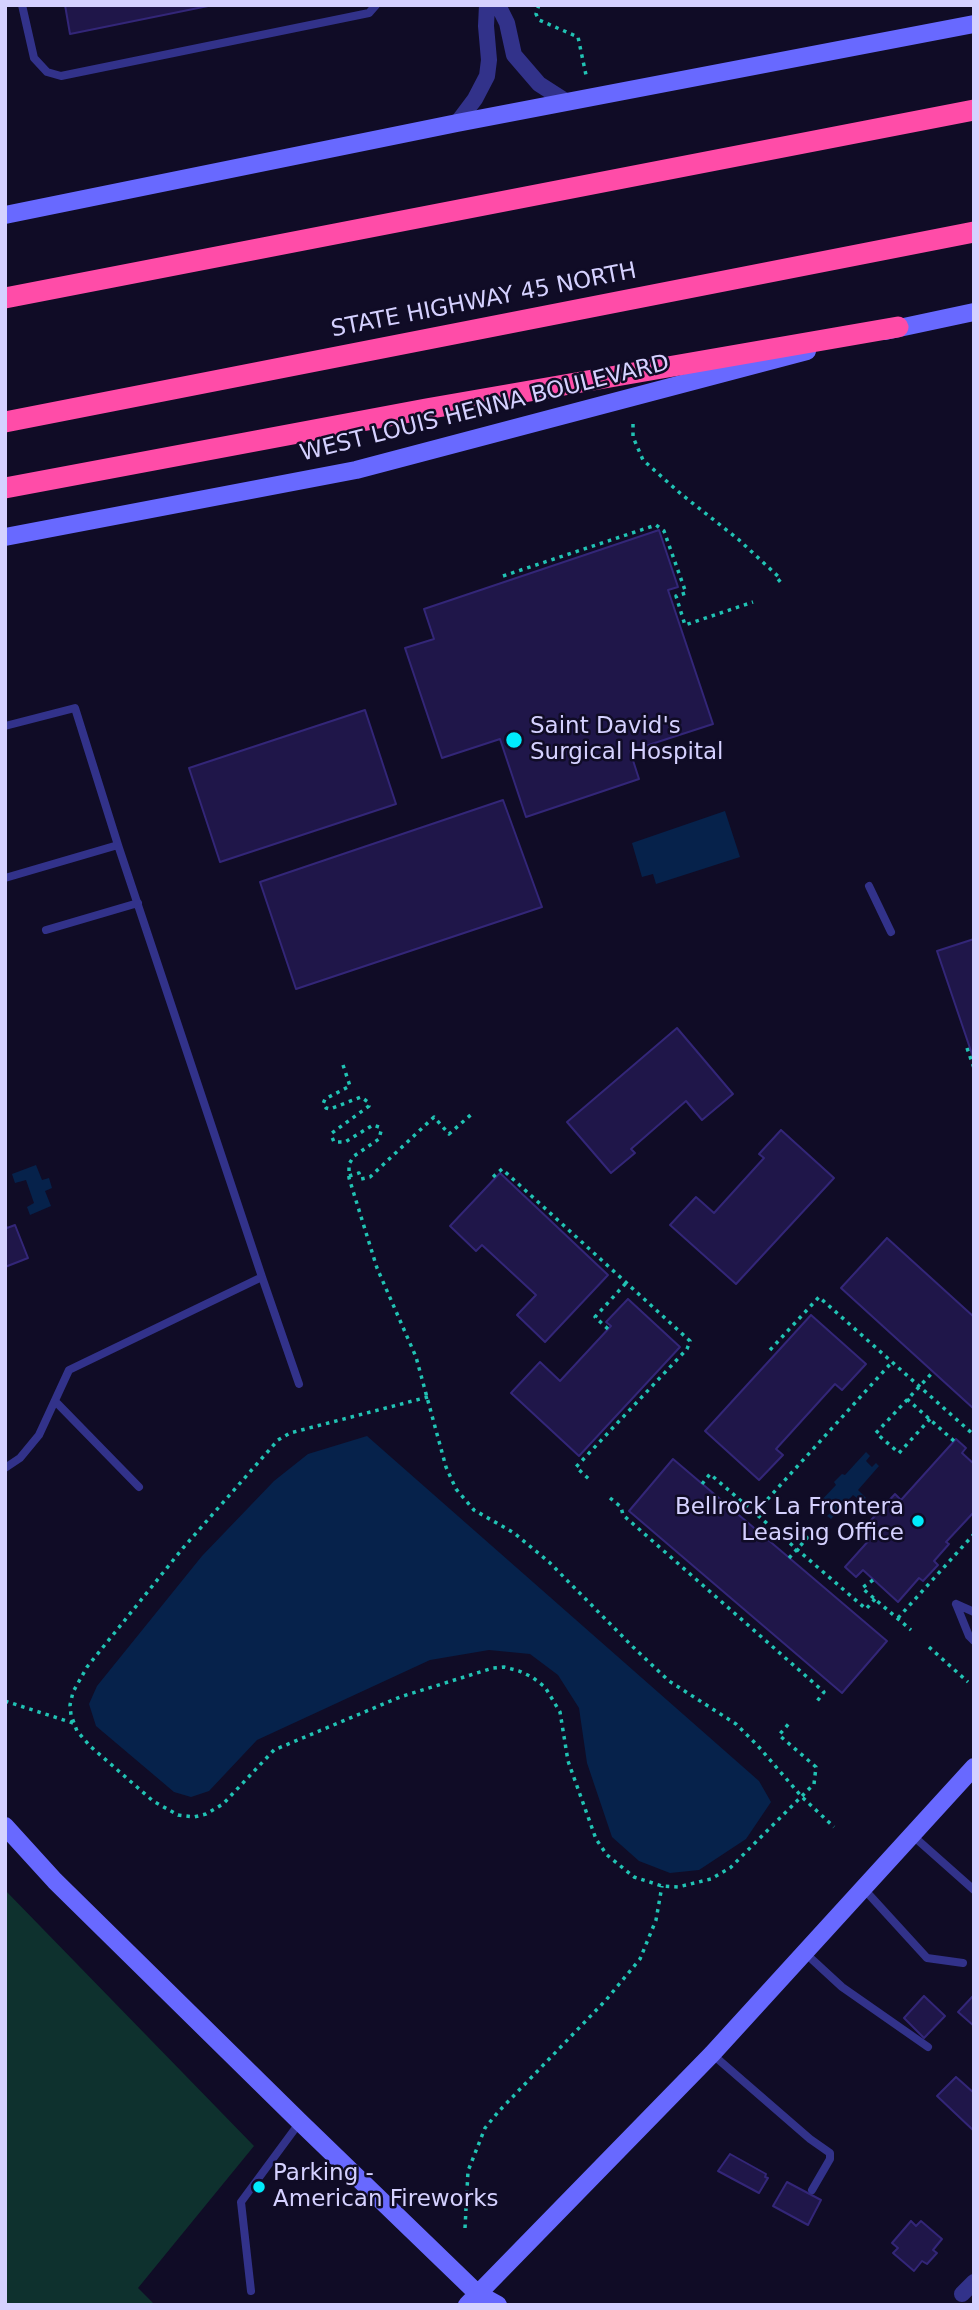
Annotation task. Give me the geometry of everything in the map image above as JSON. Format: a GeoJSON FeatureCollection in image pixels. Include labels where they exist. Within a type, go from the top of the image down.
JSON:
{"type":"FeatureCollection","features":[{"type":"Feature","properties":{"kind":"highway"},"geometry":{"type":"LineString","coordinates":[[5,298],[974,110]]}},
{"type":"Feature","properties":{"kind":"highway","name":"STATE HIGHWAY 45 NORTH"},"geometry":{"type":"LineString","coordinates":[[5,422],[974,232]]}},
{"type":"Feature","properties":{"kind":"highway"},"geometry":{"type":"LineString","coordinates":[[5,488],[426,408],[898,327]]}},
{"type":"Feature","properties":{"kind":"main road"},"geometry":{"type":"LineString","coordinates":[[5,215],[457,123],[974,24]]}},
{"type":"Feature","properties":{"kind":"main road","name":"WEST LOUIS HENNA BOULEVARD"},"geometry":{"type":"LineString","coordinates":[[5,537],[356,470],[898,327],[974,312]]}},
{"type":"Feature","properties":{"kind":"main road"},"geometry":{"type":"LineString","coordinates":[[476,2301],[712,2054],[974,1768]]}},
{"type":"Feature","properties":{"kind":"main road"},"geometry":{"type":"LineString","coordinates":[[5,1826],[55,1881],[300,2122],[476,2301],[498,2305]]}},
{"type":"Feature","properties":{"kind":"street"},"geometry":{"type":"LineString","coordinates":[[457,123],[475,99],[487,76],[487,5]]}},
{"type":"Feature","properties":{"kind":"street"},"geometry":{"type":"LineString","coordinates":[[498,5],[507,23],[514,55],[539,84],[567,102]]}},
{"type":"Feature","properties":{"kind":"lane"},"geometry":{"type":"LineString","coordinates":[[22,5],[34,58],[47,72],[61,76],[369,13],[376,5]]}},
{"type":"Feature","properties":{"kind":"lane"},"geometry":{"type":"LineString","coordinates":[[5,726],[75,708],[118,845],[299,1384]]}},
{"type":"Feature","properties":{"kind":"lane"},"geometry":{"type":"LineString","coordinates":[[5,878],[118,845]]}},
{"type":"Feature","properties":{"kind":"lane"},"geometry":{"type":"LineString","coordinates":[[869,886],[891,932]]}},
{"type":"Feature","properties":{"kind":"lane"},"geometry":{"type":"LineString","coordinates":[[46,930],[138,902]]}},
{"type":"Feature","properties":{"kind":"lane"},"geometry":{"type":"LineString","coordinates":[[5,1468],[20,1458],[39,1435],[69,1370],[262,1277]]}},
{"type":"Feature","properties":{"kind":"lane"},"geometry":{"type":"LineString","coordinates":[[55,1401],[139,1487]]}},
{"type":"Feature","properties":{"kind":"lane"},"geometry":{"type":"LineString","coordinates":[[974,1612],[956,1604],[969,1636],[974,1641]]}},
{"type":"Feature","properties":{"kind":"lane"},"geometry":{"type":"LineString","coordinates":[[912,1835],[974,1891]]}},
{"type":"Feature","properties":{"kind":"lane"},"geometry":{"type":"LineString","coordinates":[[863,1888],[927,1958],[963,1963]]}},
{"type":"Feature","properties":{"kind":"lane"},"geometry":{"type":"LineString","coordinates":[[804,1952],[842,1987],[928,2047]]}},
{"type":"Feature","properties":{"kind":"lane"},"geometry":{"type":"LineString","coordinates":[[712,2054],[810,2139],[830,2153],[830,2159],[812,2190]]}},
{"type":"Feature","properties":{"kind":"lane"},"geometry":{"type":"LineString","coordinates":[[251,2291],[241,2202],[300,2122]]}},
{"type":"Feature","properties":{"kind":"path"},"geometry":{"type":"LineString","coordinates":[[539,5],[536,14],[539,20],[578,37],[586,75]]}},
{"type":"Feature","properties":{"kind":"path"},"geometry":{"type":"LineString","coordinates":[[633,424],[633,437],[643,460],[681,495],[738,539],[780,579],[776,583]]}},
{"type":"Feature","properties":{"kind":"path"},"geometry":{"type":"LineString","coordinates":[[503,576],[656,525],[664,531],[686,593],[676,596],[685,625],[753,602]]}},
{"type":"Feature","properties":{"kind":"path"},"geometry":{"type":"LineString","coordinates":[[584,549],[586,555]]}},
{"type":"Feature","properties":{"kind":"path"},"geometry":{"type":"LineString","coordinates":[[967,1048],[974,1068]]}},
{"type":"Feature","properties":{"kind":"path"},"geometry":{"type":"LineString","coordinates":[[343,1065],[350,1086],[325,1099],[323,1104],[330,1109],[361,1097],[368,1102],[369,1106],[332,1133],[334,1142],[345,1142],[373,1125],[379,1127],[379,1139],[354,1156],[349,1164],[349,1176],[370,1248],[416,1357],[446,1467],[463,1500],[474,1510],[514,1533],[549,1562],[669,1681],[736,1724],[802,1797],[834,1827]]}},
{"type":"Feature","properties":{"kind":"path"},"geometry":{"type":"LineString","coordinates":[[349,1176],[359,1173],[361,1179],[370,1177],[434,1117],[449,1134],[474,1112]]}},
{"type":"Feature","properties":{"kind":"path"},"geometry":{"type":"LineString","coordinates":[[493,1177],[502,1169],[690,1341],[687,1349],[576,1467],[591,1481]]}},
{"type":"Feature","properties":{"kind":"path"},"geometry":{"type":"LineString","coordinates":[[608,1329],[595,1317],[626,1283]]}},
{"type":"Feature","properties":{"kind":"path"},"geometry":{"type":"LineString","coordinates":[[770,1350],[820,1297],[974,1435]]}},
{"type":"Feature","properties":{"kind":"path"},"geometry":{"type":"LineString","coordinates":[[755,1513],[893,1362]]}},
{"type":"Feature","properties":{"kind":"path"},"geometry":{"type":"LineString","coordinates":[[930,1419],[899,1453],[876,1433],[933,1372]]}},
{"type":"Feature","properties":{"kind":"path"},"geometry":{"type":"LineString","coordinates":[[428,1397],[290,1433],[278,1440],[183,1548],[87,1667],[73,1692],[70,1705],[73,1723],[90,1746],[153,1801],[178,1815],[206,1815],[223,1804],[275,1750],[414,1693],[504,1667],[532,1677],[545,1687],[560,1712],[568,1761],[596,1839],[607,1855],[634,1877],[662,1886],[711,1880],[730,1868],[814,1784],[816,1767],[779,1735],[792,1721]]}},
{"type":"Feature","properties":{"kind":"path"},"geometry":{"type":"LineString","coordinates":[[908,1399],[954,1441]]}},
{"type":"Feature","properties":{"kind":"path"},"geometry":{"type":"LineString","coordinates":[[702,1484],[710,1474],[866,1609],[875,1599]]}},
{"type":"Feature","properties":{"kind":"path"},"geometry":{"type":"LineString","coordinates":[[610,1498],[621,1507],[623,1515],[824,1692],[815,1704]]}},
{"type":"Feature","properties":{"kind":"path"},"geometry":{"type":"LineString","coordinates":[[898,1618],[974,1534]]}},
{"type":"Feature","properties":{"kind":"path"},"geometry":{"type":"LineString","coordinates":[[789,1558],[810,1535]]}},
{"type":"Feature","properties":{"kind":"path"},"geometry":{"type":"LineString","coordinates":[[873,1580],[862,1588],[911,1630]]}},
{"type":"Feature","properties":{"kind":"path"},"geometry":{"type":"LineString","coordinates":[[929,1647],[968,1682]]}},
{"type":"Feature","properties":{"kind":"path"},"geometry":{"type":"LineString","coordinates":[[5,1701],[73,1723]]}},
{"type":"Feature","properties":{"kind":"path"},"geometry":{"type":"LineString","coordinates":[[465,2228],[468,2171],[485,2128],[606,2000],[640,1959],[656,1920],[662,1886]]}},
{"type":"Feature","properties":{"kind":"green space"},"geometry":{"type":"Polygon","coordinates":[[[5,1890],[254,2146],[138,2288],[155,2305],[5,2305],[5,1890]]]}},
{"type":"Feature","properties":{"kind":"water"},"geometry":{"type":"Polygon","coordinates":[[[725,811],[740,857],[656,884],[653,874],[642,877],[632,843],[725,811]]]}},
{"type":"Feature","properties":{"kind":"water"},"geometry":{"type":"Polygon","coordinates":[[[36,1165],[42,1180],[49,1178],[52,1188],[45,1191],[51,1206],[30,1215],[27,1207],[34,1203],[26,1180],[15,1183],[12,1174],[36,1165]]]}},
{"type":"Feature","properties":{"kind":"water"},"geometry":{"type":"Polygon","coordinates":[[[367,1436],[759,1781],[771,1802],[746,1839],[699,1870],[670,1873],[639,1861],[612,1837],[587,1763],[579,1708],[558,1675],[530,1654],[489,1650],[430,1660],[257,1740],[209,1791],[191,1797],[174,1792],[96,1726],[89,1704],[97,1686],[202,1556],[274,1481],[308,1454],[367,1436]]]}},
{"type":"Feature","properties":{"kind":"water"},"geometry":{"type":"Polygon","coordinates":[[[866,1452],[870,1456],[866,1461],[872,1467],[876,1463],[879,1466],[858,1490],[866,1498],[862,1502],[853,1495],[831,1519],[827,1516],[832,1511],[825,1504],[819,1510],[816,1506],[836,1485],[834,1482],[842,1474],[845,1475],[866,1452]]]}},
{"type":"Feature","properties":{"kind":"building"},"geometry":{"type":"Polygon","coordinates":[[[65,5],[213,5],[70,34],[65,5]]]}},
{"type":"Feature","properties":{"kind":"building"},"geometry":{"type":"Polygon","coordinates":[[[659,530],[678,587],[668,590],[713,724],[630,751],[639,779],[526,817],[500,739],[442,758],[405,648],[434,639],[424,609],[659,530]]]}},
{"type":"Feature","properties":{"kind":"building"},"geometry":{"type":"Polygon","coordinates":[[[365,710],[396,804],[220,862],[189,768],[365,710]]]}},
{"type":"Feature","properties":{"kind":"building"},"geometry":{"type":"Polygon","coordinates":[[[503,800],[542,907],[296,989],[260,882],[503,800]]]}},
{"type":"Feature","properties":{"kind":"building"},"geometry":{"type":"Polygon","coordinates":[[[974,939],[974,1060],[937,951],[974,939]]]}},
{"type":"Feature","properties":{"kind":"building"},"geometry":{"type":"Polygon","coordinates":[[[677,1028],[733,1094],[702,1120],[686,1101],[631,1149],[635,1153],[611,1173],[567,1122],[677,1028]]]}},
{"type":"Feature","properties":{"kind":"building"},"geometry":{"type":"Polygon","coordinates":[[[781,1130],[834,1178],[736,1284],[670,1225],[696,1197],[714,1213],[764,1158],[759,1154],[781,1130]]]}},
{"type":"Feature","properties":{"kind":"building"},"geometry":{"type":"Polygon","coordinates":[[[500,1173],[608,1275],[545,1342],[517,1315],[536,1295],[482,1245],[476,1251],[450,1226],[500,1173]]]}},
{"type":"Feature","properties":{"kind":"building"},"geometry":{"type":"Polygon","coordinates":[[[5,1224],[7,1228],[15,1225],[28,1258],[5,1267],[5,1224]]]}},
{"type":"Feature","properties":{"kind":"building"},"geometry":{"type":"Polygon","coordinates":[[[887,1238],[974,1317],[974,1409],[841,1288],[887,1238]]]}},
{"type":"Feature","properties":{"kind":"building"},"geometry":{"type":"Polygon","coordinates":[[[628,1299],[680,1347],[579,1456],[511,1393],[540,1362],[560,1381],[611,1326],[606,1322],[628,1299]]]}},
{"type":"Feature","properties":{"kind":"building"},"geometry":{"type":"Polygon","coordinates":[[[811,1315],[866,1364],[842,1390],[835,1384],[776,1449],[783,1455],[759,1480],[705,1431],[811,1315]]]}},
{"type":"Feature","properties":{"kind":"building","name":"Bellrock La Frontera Leasing Office"},"geometry":{"type":"Polygon","coordinates":[[[956,1439],[966,1448],[962,1453],[974,1464],[974,1512],[946,1542],[949,1544],[934,1561],[938,1565],[923,1581],[919,1578],[898,1602],[863,1570],[856,1577],[845,1567],[871,1538],[862,1530],[895,1494],[901,1500],[956,1439]]]}},
{"type":"Feature","properties":{"kind":"building"},"geometry":{"type":"Polygon","coordinates":[[[673,1459],[887,1641],[842,1693],[629,1511],[673,1459]]]}},
{"type":"Feature","properties":{"kind":"building"},"geometry":{"type":"Polygon","coordinates":[[[924,1996],[945,2016],[924,2038],[904,2018],[924,1996]]]}},
{"type":"Feature","properties":{"kind":"building"},"geometry":{"type":"Polygon","coordinates":[[[974,1997],[974,2026],[958,2012],[974,1997]]]}},
{"type":"Feature","properties":{"kind":"building"},"geometry":{"type":"Polygon","coordinates":[[[956,2077],[974,2093],[974,2131],[937,2096],[956,2077]]]}},
{"type":"Feature","properties":{"kind":"building"},"geometry":{"type":"Polygon","coordinates":[[[730,2154],[766,2174],[765,2177],[768,2178],[759,2193],[718,2171],[730,2154]]]}},
{"type":"Feature","properties":{"kind":"building"},"geometry":{"type":"Polygon","coordinates":[[[787,2182],[821,2200],[808,2225],[773,2206],[787,2182]]]}},
{"type":"Feature","properties":{"kind":"building"},"geometry":{"type":"Polygon","coordinates":[[[911,2221],[916,2226],[921,2221],[942,2239],[933,2250],[937,2253],[927,2264],[922,2261],[914,2271],[893,2253],[898,2248],[892,2243],[911,2221]]]}},
{"type":"Feature","properties":{"kind":"place","name":"Saint David's Surgical Hospital"},"geometry":{"type":"Point","coordinates":[514,740]}},
{"type":"Feature","properties":{"kind":"place","name":"Bellrock La Frontera Leasing Office"},"geometry":{"type":"Point","coordinates":[918,1521]}},
{"type":"Feature","properties":{"kind":"place","name":"Parking - American Fireworks"},"geometry":{"type":"Point","coordinates":[259,2187]}}]}
